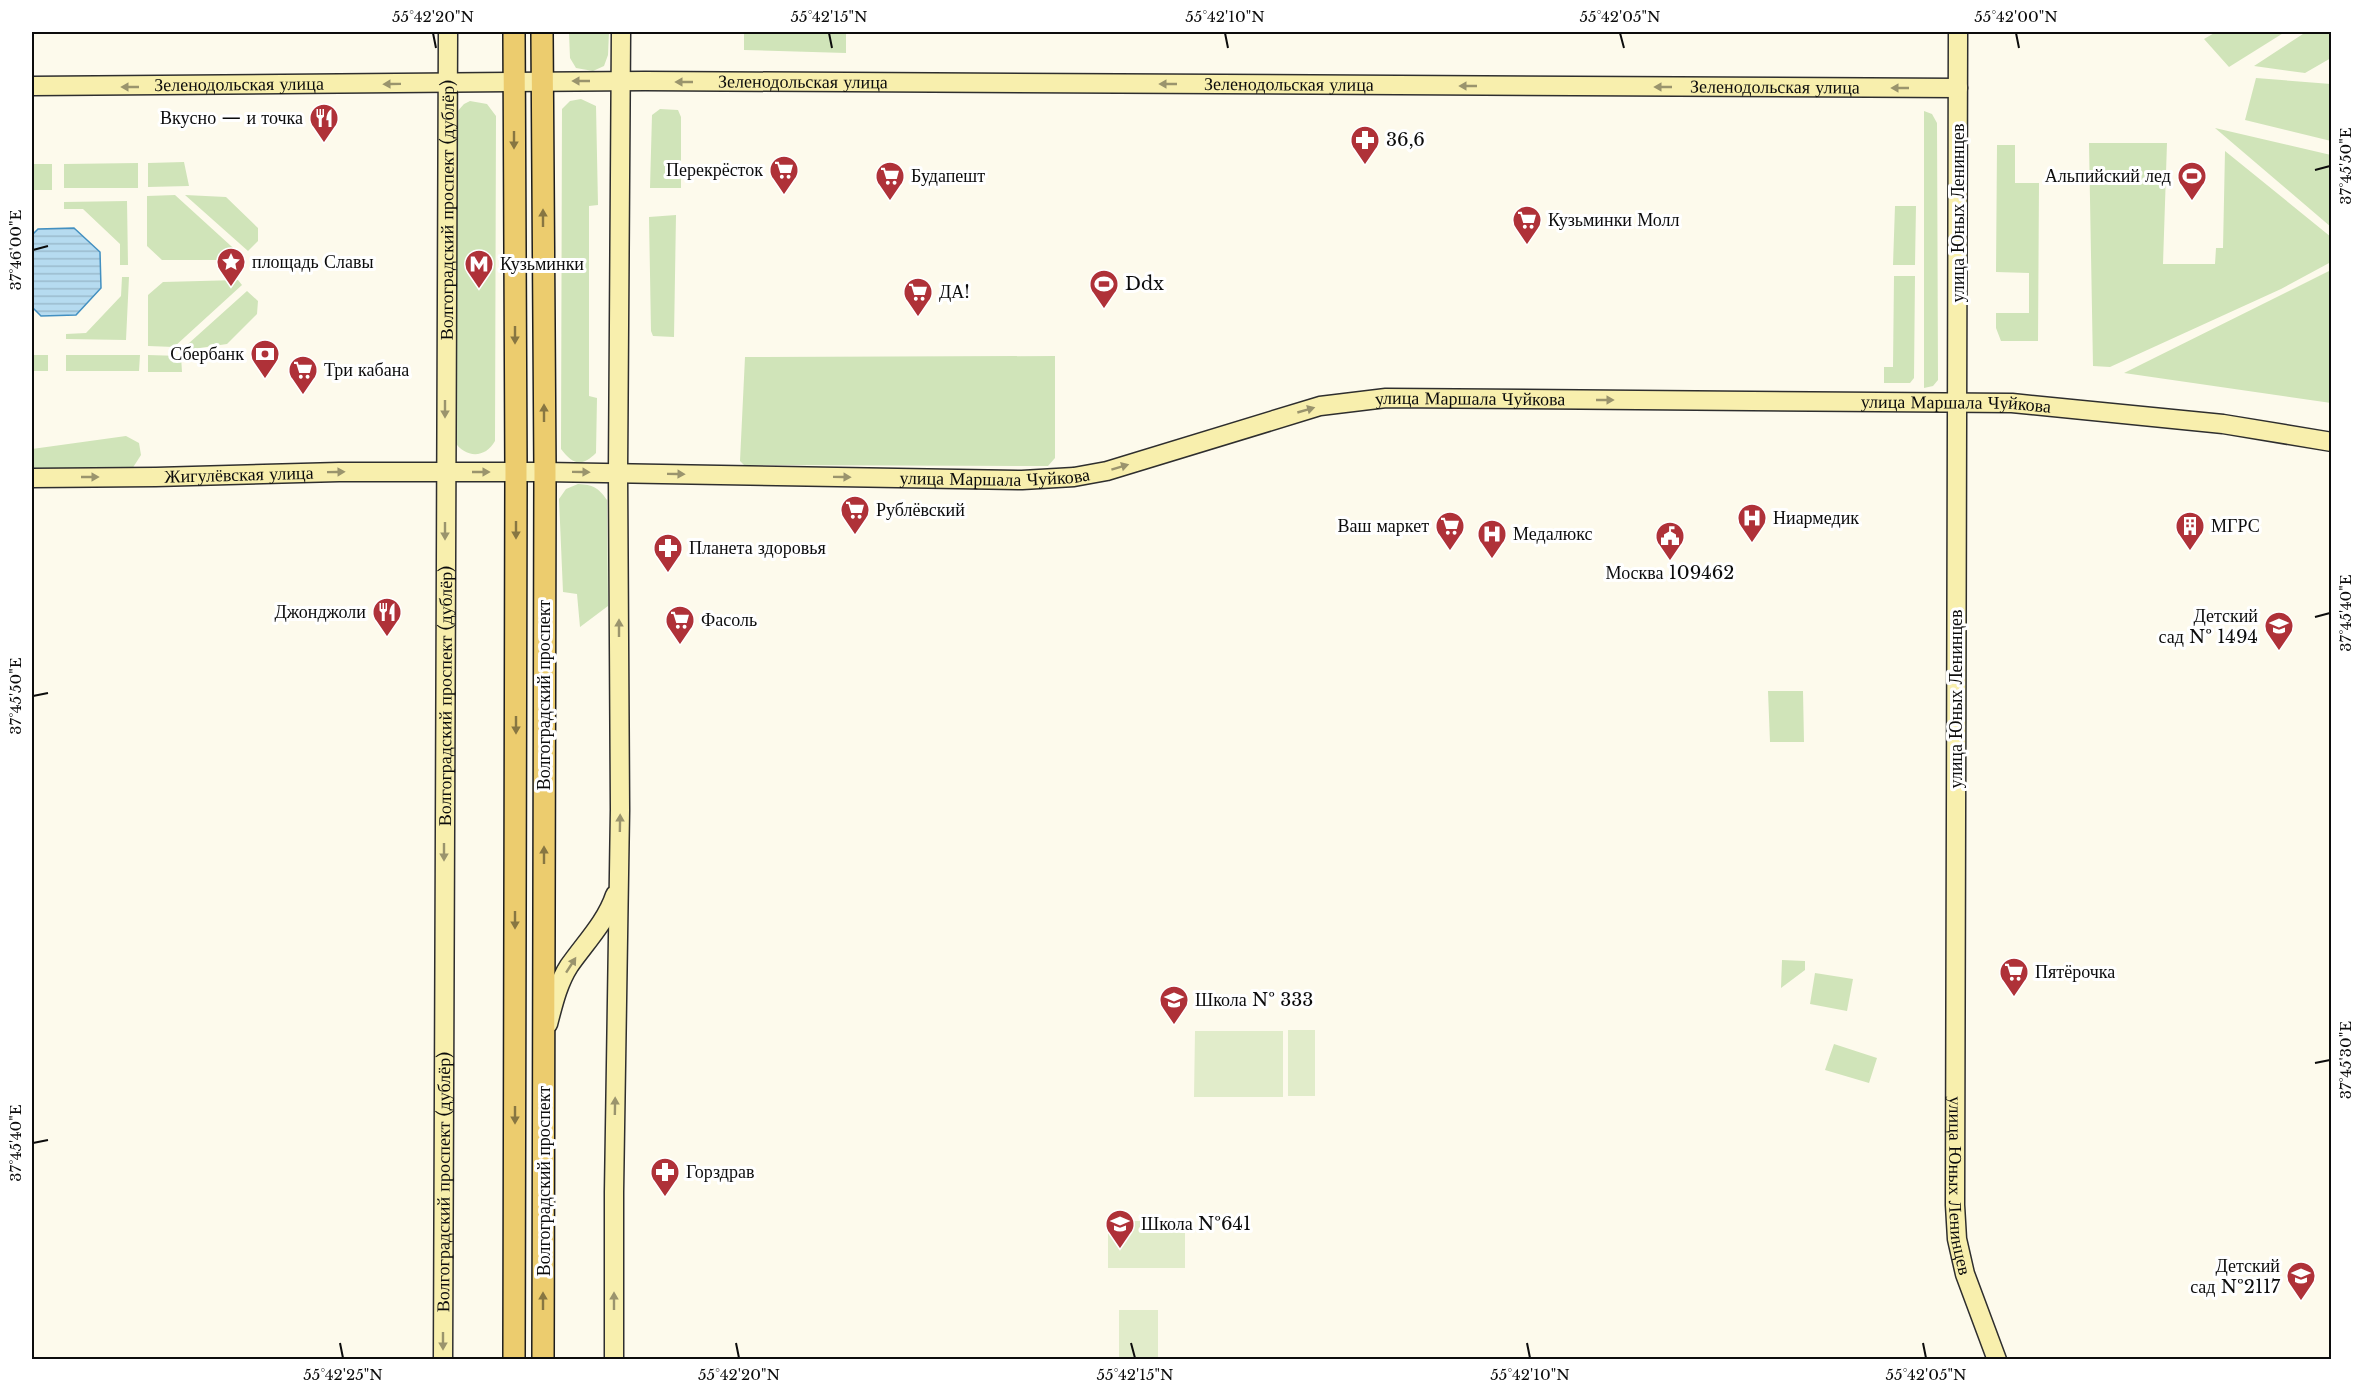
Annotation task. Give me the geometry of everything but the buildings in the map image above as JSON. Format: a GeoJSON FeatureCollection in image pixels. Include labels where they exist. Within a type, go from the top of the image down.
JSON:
{"type":"FeatureCollection","features":[{"type":"Feature","properties":{"kind":"main road","name":"Волгоградский проспект"},"geometry":{"type":"LineString","coordinates":[[514,32],[516,472],[514,1359]]}},
{"type":"Feature","properties":{"kind":"main road","name":"Волгоградский проспект"},"geometry":{"type":"LineString","coordinates":[[542,32],[545,472],[543,1359]]}},
{"type":"Feature","properties":{"kind":"street","name":"Волгоградский проспект (дублёр)"},"geometry":{"type":"LineString","coordinates":[[442,1359],[448,32]]}},
{"type":"Feature","properties":{"kind":"street"},"geometry":{"type":"LineString","coordinates":[[614,1359],[619,882],[618,473],[621,32]]}},
{"type":"Feature","properties":{"kind":"street","name":"улица Юных Ленинцев"},"geometry":{"type":"LineString","coordinates":[[1958,32],[1955,1205],[1957,1239],[1965,1274],[1997,1359]]}},
{"type":"Feature","properties":{"kind":"street","name":"Зеленодольская улица"},"geometry":{"type":"LineString","coordinates":[[32,87],[542,81],[1958,88]]}},
{"type":"Feature","properties":{"kind":"street","name":"улица Маршала Чуйкова"},"geometry":{"type":"LineString","coordinates":[[545,472],[1011,481],[1074,477],[1107,471],[1320,406],[1386,398],[2012,403],[2223,424],[2331,442]]}},
{"type":"Feature","properties":{"kind":"street","name":"Жигулёвская улица"},"geometry":{"type":"LineString","coordinates":[[32,478],[339,472],[545,472]]}},
{"type":"Feature","properties":{"kind":"street"},"geometry":{"type":"LineString","coordinates":[[544,1040],[555,999],[567,969],[605,918],[619,882]]}},
{"type":"Feature","properties":{"kind":"green space"},"geometry":{"type":"Polygon","coordinates":[[[569,32],[609,32],[608,55],[604,66],[593,71],[576,68],[570,58],[569,32]]]}},
{"type":"Feature","properties":{"kind":"green space"},"geometry":{"type":"Polygon","coordinates":[[[744,32],[846,32],[846,53],[744,50],[744,32]]]}},
{"type":"Feature","properties":{"kind":"green space"},"geometry":{"type":"Polygon","coordinates":[[[2216,32],[2285,32],[2229,67],[2204,39],[2216,32]]]}},
{"type":"Feature","properties":{"kind":"green space"},"geometry":{"type":"Polygon","coordinates":[[[2306,32],[2331,32],[2331,58],[2305,73],[2254,66],[2306,32]]]}},
{"type":"Feature","properties":{"kind":"green space"},"geometry":{"type":"Polygon","coordinates":[[[2256,78],[2331,84],[2331,141],[2245,120],[2256,78]]]}},
{"type":"Feature","properties":{"kind":"green space"},"geometry":{"type":"Polygon","coordinates":[[[581,99],[596,106],[598,205],[589,206],[589,396],[597,398],[596,453],[586,461],[578,462],[561,449],[562,109],[570,101],[581,99]]]}},
{"type":"Feature","properties":{"kind":"green space"},"geometry":{"type":"Polygon","coordinates":[[[470,101],[487,104],[496,116],[495,441],[486,451],[475,454],[464,451],[454,441],[456,113],[470,101]]]}},
{"type":"Feature","properties":{"kind":"green space"},"geometry":{"type":"Polygon","coordinates":[[[660,109],[678,110],[681,117],[681,188],[650,188],[652,115],[660,109]]]}},
{"type":"Feature","properties":{"kind":"green space"},"geometry":{"type":"Polygon","coordinates":[[[1924,111],[1932,114],[1937,123],[1938,380],[1933,386],[1924,388],[1924,111]]]}},
{"type":"Feature","properties":{"kind":"green space"},"geometry":{"type":"Polygon","coordinates":[[[2215,128],[2331,155],[2331,227],[2215,128]]]}},
{"type":"Feature","properties":{"kind":"green space"},"geometry":{"type":"Polygon","coordinates":[[[2089,143],[2167,143],[2163,264],[2215,264],[2216,248],[2223,248],[2225,151],[2331,237],[2331,262],[2281,289],[2110,367],[2093,366],[2089,143]]]}},
{"type":"Feature","properties":{"kind":"green space"},"geometry":{"type":"Polygon","coordinates":[[[1997,145],[2015,145],[2015,183],[2039,183],[2038,341],[2001,341],[1996,328],[1996,313],[2029,313],[2029,273],[1996,272],[1997,145]]]}},
{"type":"Feature","properties":{"kind":"green space"},"geometry":{"type":"Polygon","coordinates":[[[184,162],[189,186],[148,187],[148,163],[184,162]]]}},
{"type":"Feature","properties":{"kind":"green space"},"geometry":{"type":"Polygon","coordinates":[[[138,163],[138,188],[64,188],[64,164],[138,163]]]}},
{"type":"Feature","properties":{"kind":"green space"},"geometry":{"type":"Polygon","coordinates":[[[32,164],[52,164],[52,190],[32,190],[32,164]]]}},
{"type":"Feature","properties":{"kind":"green space"},"geometry":{"type":"Polygon","coordinates":[[[175,195],[242,256],[237,260],[162,260],[147,246],[147,196],[175,195]]]}},
{"type":"Feature","properties":{"kind":"green space"},"geometry":{"type":"Polygon","coordinates":[[[185,195],[226,197],[258,228],[258,241],[248,251],[185,195]]]}},
{"type":"Feature","properties":{"kind":"green space"},"geometry":{"type":"Polygon","coordinates":[[[127,201],[128,265],[120,265],[120,244],[83,209],[64,209],[64,202],[127,201]]]}},
{"type":"Feature","properties":{"kind":"green space"},"geometry":{"type":"Polygon","coordinates":[[[1895,206],[1916,206],[1915,265],[1893,265],[1895,206]]]}},
{"type":"Feature","properties":{"kind":"green space"},"geometry":{"type":"Polygon","coordinates":[[[676,215],[674,337],[653,336],[651,331],[649,217],[676,215]]]}},
{"type":"Feature","properties":{"kind":"green space"},"geometry":{"type":"Polygon","coordinates":[[[2331,270],[2331,403],[2124,373],[2331,270]]]}},
{"type":"Feature","properties":{"kind":"green space"},"geometry":{"type":"Polygon","coordinates":[[[1894,276],[1915,276],[1914,378],[1910,383],[1884,383],[1884,367],[1893,367],[1894,276]]]}},
{"type":"Feature","properties":{"kind":"green space"},"geometry":{"type":"Polygon","coordinates":[[[122,277],[129,277],[126,340],[66,339],[66,334],[86,333],[121,296],[122,277]]]}},
{"type":"Feature","properties":{"kind":"green space"},"geometry":{"type":"Polygon","coordinates":[[[238,280],[242,285],[174,347],[148,346],[148,295],[163,282],[238,280]]]}},
{"type":"Feature","properties":{"kind":"green space"},"geometry":{"type":"Polygon","coordinates":[[[247,291],[258,301],[257,314],[227,344],[193,349],[188,344],[247,291]]]}},
{"type":"Feature","properties":{"kind":"green space"},"geometry":{"type":"Polygon","coordinates":[[[32,355],[48,355],[48,371],[32,371],[32,355]]]}},
{"type":"Feature","properties":{"kind":"green space"},"geometry":{"type":"Polygon","coordinates":[[[66,355],[140,355],[139,371],[66,371],[66,355]]]}},
{"type":"Feature","properties":{"kind":"green space"},"geometry":{"type":"Polygon","coordinates":[[[148,355],[181,356],[182,372],[148,372],[148,355]]]}},
{"type":"Feature","properties":{"kind":"green space"},"geometry":{"type":"Polygon","coordinates":[[[1055,356],[1055,458],[1048,466],[744,465],[740,461],[745,357],[1055,356]]]}},
{"type":"Feature","properties":{"kind":"green space"},"geometry":{"type":"Polygon","coordinates":[[[126,436],[139,443],[141,455],[132,469],[32,472],[32,449],[126,436]]]}},
{"type":"Feature","properties":{"kind":"green space"},"geometry":{"type":"Polygon","coordinates":[[[578,484],[595,488],[607,500],[608,606],[580,627],[577,594],[563,592],[559,499],[566,489],[578,484]]]}},
{"type":"Feature","properties":{"kind":"green space"},"geometry":{"type":"Polygon","coordinates":[[[1768,691],[1803,691],[1804,742],[1770,742],[1768,691]]]}},
{"type":"Feature","properties":{"kind":"green space"},"geometry":{"type":"Polygon","coordinates":[[[1782,960],[1805,961],[1805,970],[1781,988],[1782,960]]]}},
{"type":"Feature","properties":{"kind":"green space"},"geometry":{"type":"Polygon","coordinates":[[[1815,973],[1853,979],[1847,1011],[1810,1004],[1815,973]]]}},
{"type":"Feature","properties":{"kind":"green space"},"geometry":{"type":"Polygon","coordinates":[[[1288,1030],[1315,1030],[1315,1096],[1288,1096],[1288,1030]]]}},
{"type":"Feature","properties":{"kind":"green space"},"geometry":{"type":"Polygon","coordinates":[[[1195,1031],[1283,1031],[1283,1097],[1194,1097],[1195,1031]]]}},
{"type":"Feature","properties":{"kind":"green space"},"geometry":{"type":"Polygon","coordinates":[[[1834,1044],[1877,1058],[1869,1083],[1825,1070],[1834,1044]]]}},
{"type":"Feature","properties":{"kind":"green space"},"geometry":{"type":"Polygon","coordinates":[[[1108,1221],[1185,1221],[1185,1268],[1108,1268],[1108,1221]]]}},
{"type":"Feature","properties":{"kind":"green space"},"geometry":{"type":"Polygon","coordinates":[[[1119,1310],[1158,1310],[1158,1359],[1119,1359],[1119,1310]]]}},
{"type":"Feature","properties":{"kind":"water"},"geometry":{"type":"Polygon","coordinates":[[[74,228],[100,252],[101,288],[76,315],[41,316],[32,307],[32,235],[38,229],[74,228]]]}},
{"type":"Feature","properties":{"kind":"place","name":"Вкусно — и точка"},"geometry":{"type":"Point","coordinates":[324,144]}},
{"type":"Feature","properties":{"kind":"place","name":"36,6"},"geometry":{"type":"Point","coordinates":[1365,166]}},
{"type":"Feature","properties":{"kind":"place","name":"Перекрёсток"},"geometry":{"type":"Point","coordinates":[784,196]}},
{"type":"Feature","properties":{"kind":"place","name":"Будапешт"},"geometry":{"type":"Point","coordinates":[890,202]}},
{"type":"Feature","properties":{"kind":"place","name":"Альпийский лед"},"geometry":{"type":"Point","coordinates":[2192,202]}},
{"type":"Feature","properties":{"kind":"place","name":"Кузьминки Молл"},"geometry":{"type":"Point","coordinates":[1527,246]}},
{"type":"Feature","properties":{"kind":"place","name":"площадь Славы"},"geometry":{"type":"Point","coordinates":[231,288]}},
{"type":"Feature","properties":{"kind":"place","name":"Кузьминки"},"geometry":{"type":"Point","coordinates":[479,290]}},
{"type":"Feature","properties":{"kind":"place","name":"Ddx"},"geometry":{"type":"Point","coordinates":[1104,310]}},
{"type":"Feature","properties":{"kind":"place","name":"ДА!"},"geometry":{"type":"Point","coordinates":[918,318]}},
{"type":"Feature","properties":{"kind":"place","name":"Сбербанк"},"geometry":{"type":"Point","coordinates":[265,380]}},
{"type":"Feature","properties":{"kind":"place","name":"Три кабана"},"geometry":{"type":"Point","coordinates":[303,396]}},
{"type":"Feature","properties":{"kind":"place","name":"Рублёвский"},"geometry":{"type":"Point","coordinates":[855,536]}},
{"type":"Feature","properties":{"kind":"place","name":"Ниармедик"},"geometry":{"type":"Point","coordinates":[1752,544]}},
{"type":"Feature","properties":{"kind":"place","name":"Ваш маркет"},"geometry":{"type":"Point","coordinates":[1450,552]}},
{"type":"Feature","properties":{"kind":"place","name":"МГРС"},"geometry":{"type":"Point","coordinates":[2190,552]}},
{"type":"Feature","properties":{"kind":"place","name":"Медалюкс"},"geometry":{"type":"Point","coordinates":[1492,560]}},
{"type":"Feature","properties":{"kind":"place","name":"Москва 109462"},"geometry":{"type":"Point","coordinates":[1670,562]}},
{"type":"Feature","properties":{"kind":"place","name":"Планета здоровья"},"geometry":{"type":"Point","coordinates":[668,574]}},
{"type":"Feature","properties":{"kind":"place","name":"Джонджоли"},"geometry":{"type":"Point","coordinates":[387,638]}},
{"type":"Feature","properties":{"kind":"place","name":"Фасоль"},"geometry":{"type":"Point","coordinates":[680,646]}},
{"type":"Feature","properties":{"kind":"place","name":"Детский сад № 1494"},"geometry":{"type":"Point","coordinates":[2279,652]}},
{"type":"Feature","properties":{"kind":"place","name":"Пятёрочка"},"geometry":{"type":"Point","coordinates":[2014,998]}},
{"type":"Feature","properties":{"kind":"place","name":"Школа № 333"},"geometry":{"type":"Point","coordinates":[1174,1026]}},
{"type":"Feature","properties":{"kind":"place","name":"Горздрав"},"geometry":{"type":"Point","coordinates":[665,1198]}},
{"type":"Feature","properties":{"kind":"place","name":"Школа №641"},"geometry":{"type":"Point","coordinates":[1120,1250]}},
{"type":"Feature","properties":{"kind":"place","name":"Детский сад №2117"},"geometry":{"type":"Point","coordinates":[2301,1302]}}]}
